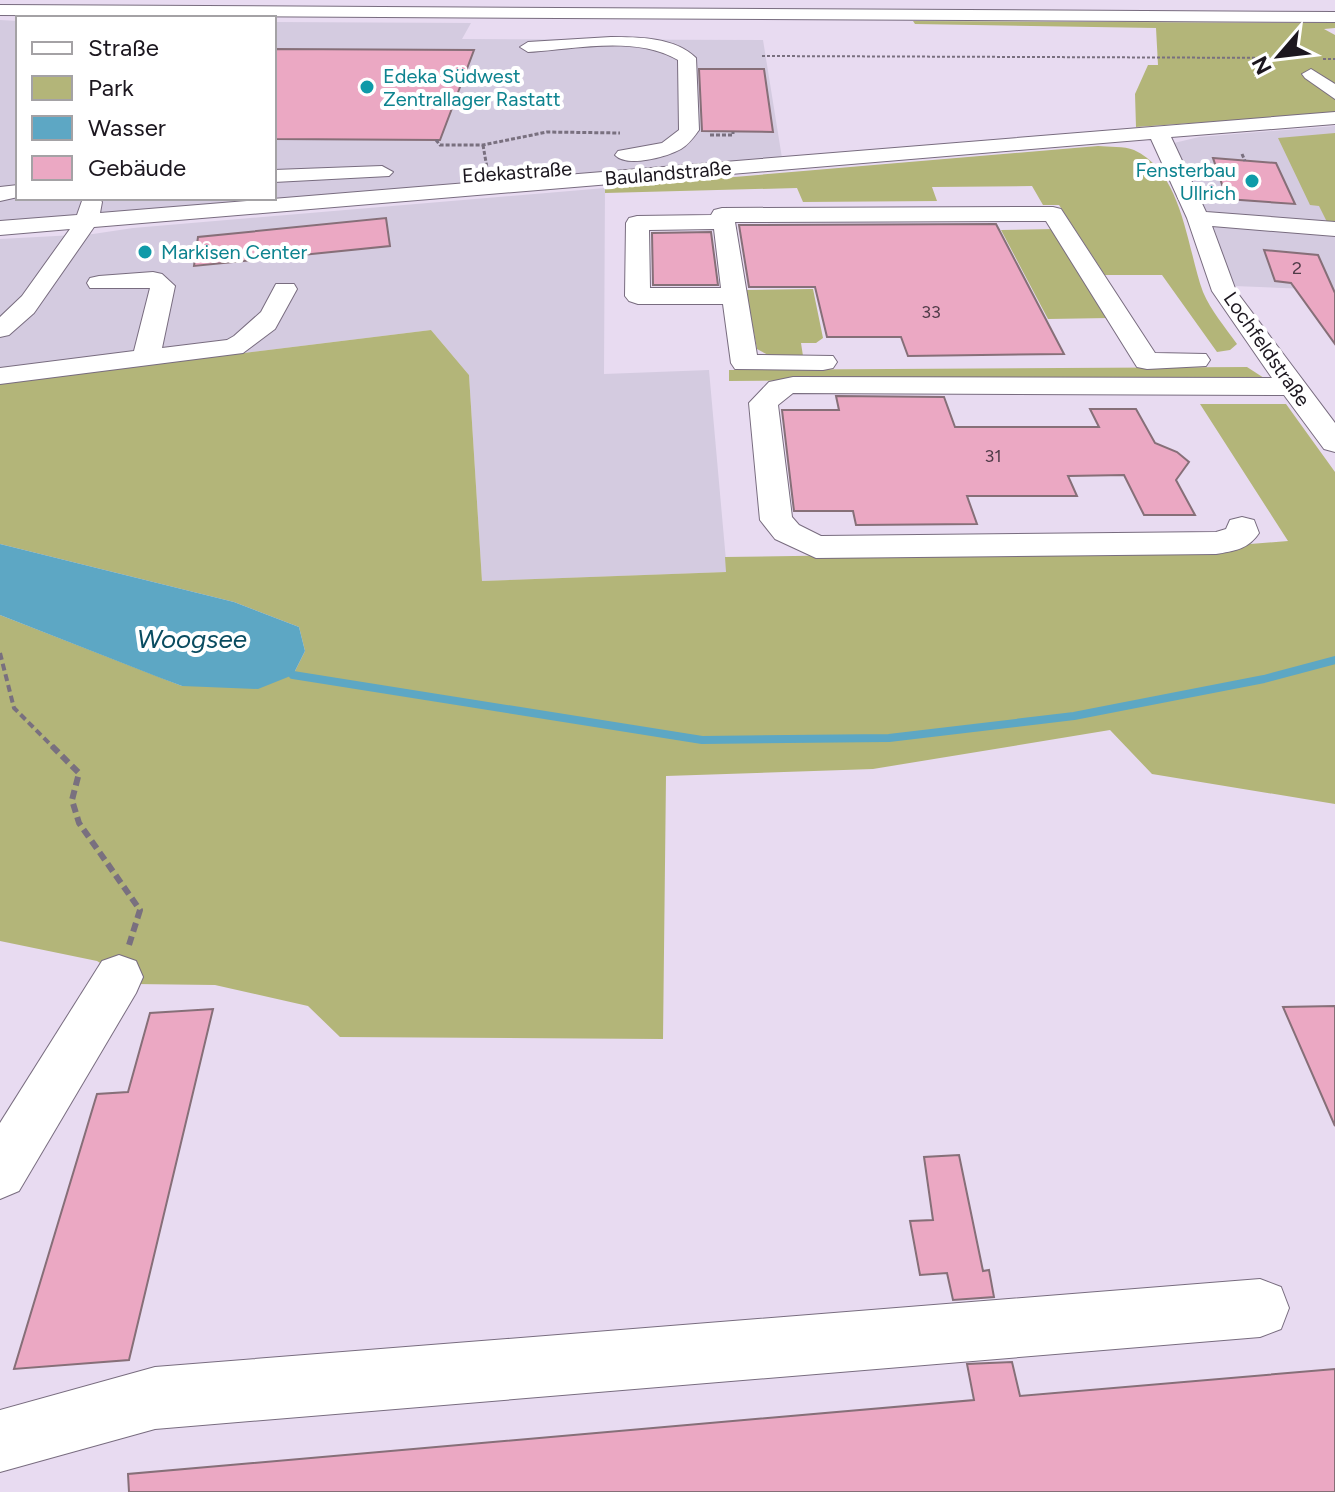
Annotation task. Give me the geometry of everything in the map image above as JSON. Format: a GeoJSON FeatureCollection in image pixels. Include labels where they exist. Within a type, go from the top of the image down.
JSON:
{"type":"FeatureCollection","features":[{"type":"Feature","properties":{"kind":"highway"},"geometry":{"type":"LineString","coordinates":[[0,1],[1335,8]]}},
{"type":"Feature","properties":{"kind":"highway"},"geometry":{"type":"LineString","coordinates":[[0,10],[1335,17]]}},
{"type":"Feature","properties":{"kind":"street"},"geometry":{"type":"LineString","coordinates":[[528,47],[654,44],[676,49],[687,58],[686,134],[675,146],[610,157]]}},
{"type":"Feature","properties":{"kind":"street"},"geometry":{"type":"LineString","coordinates":[[1313,64],[1335,93]]}},
{"type":"Feature","properties":{"kind":"street","name":"Baulandstraße"},"geometry":{"type":"LineString","coordinates":[[276,196],[1335,118]]}},
{"type":"Feature","properties":{"kind":"street","name":"Lochfeldstraße"},"geometry":{"type":"LineString","coordinates":[[1156,132],[1166,144],[1170,162],[1198,218],[1224,291],[1284,368],[1335,443]]}},
{"type":"Feature","properties":{"kind":"street","name":"Lochfeldstraße"},"geometry":{"type":"LineString","coordinates":[[1129,134],[1170,162]]}},
{"type":"Feature","properties":{"kind":"street","name":"Edekastraße"},"geometry":{"type":"LineString","coordinates":[[276,188],[326,187],[599,166],[734,140]]}},
{"type":"Feature","properties":{"kind":"street"},"geometry":{"type":"LineString","coordinates":[[487,168],[533,164]]}},
{"type":"Feature","properties":{"kind":"street"},"geometry":{"type":"LineString","coordinates":[[276,176],[398,171]]}},
{"type":"Feature","properties":{"kind":"street"},"geometry":{"type":"LineString","coordinates":[[53,267],[54,224],[68,203],[67,200]]}},
{"type":"Feature","properties":{"kind":"street","name":"Baulandstraße"},"geometry":{"type":"LineString","coordinates":[[0,228],[54,224],[89,210],[226,200]]}},
{"type":"Feature","properties":{"kind":"street"},"geometry":{"type":"LineString","coordinates":[[0,329],[36,298],[53,267],[80,235],[89,210]]}},
{"type":"Feature","properties":{"kind":"street"},"geometry":{"type":"LineString","coordinates":[[1085,361],[745,363],[722,215],[1053,214],[1157,381]]}},
{"type":"Feature","properties":{"kind":"street"},"geometry":{"type":"LineString","coordinates":[[1198,218],[1335,229]]}},
{"type":"Feature","properties":{"kind":"street"},"geometry":{"type":"LineString","coordinates":[[724,222],[637,223],[638,296],[736,296]]}},
{"type":"Feature","properties":{"kind":"street"},"geometry":{"type":"LineString","coordinates":[[99,283],[153,279],[163,286],[146,359]]}},
{"type":"Feature","properties":{"kind":"street"},"geometry":{"type":"LineString","coordinates":[[0,376],[234,347],[249,339],[277,311],[285,289]]}},
{"type":"Feature","properties":{"kind":"street"},"geometry":{"type":"LineString","coordinates":[[1116,361],[1157,381],[1231,360],[1284,368]]}},
{"type":"Feature","properties":{"kind":"street"},"geometry":{"type":"LineString","coordinates":[[1242,527],[1243,533],[1233,540],[1216,543],[834,549],[801,541],[776,520],[763,403],[779,388],[793,385],[1157,381],[1284,368]]}},
{"type":"Feature","properties":{"kind":"street"},"geometry":{"type":"LineString","coordinates":[[0,1172],[119,977]]}},
{"type":"Feature","properties":{"kind":"street"},"geometry":{"type":"LineString","coordinates":[[3,1449],[155,1398],[1260,1308]]}},
{"type":"Feature","properties":{"kind":"path"},"geometry":{"type":"LineString","coordinates":[[762,56],[1313,64],[1335,59]]}},
{"type":"Feature","properties":{"kind":"path"},"geometry":{"type":"LineString","coordinates":[[436,140],[440,145],[483,145],[547,132],[733,135],[734,140]]}},
{"type":"Feature","properties":{"kind":"path"},"geometry":{"type":"LineString","coordinates":[[483,145],[487,168]]}},
{"type":"Feature","properties":{"kind":"path"},"geometry":{"type":"LineString","coordinates":[[1242,154],[1245,161]]}},
{"type":"Feature","properties":{"kind":"path"},"geometry":{"type":"LineString","coordinates":[[0,653],[14,708],[79,773],[72,800],[79,823],[140,910],[119,977]]}},
{"type":"Feature","properties":{"kind":"shaded area"},"geometry":{"type":"Polygon","coordinates":[[[0,20],[16,21],[16,200],[269,200],[0,222],[0,20]]]}},
{"type":"Feature","properties":{"kind":"shaded area"},"geometry":{"type":"Polygon","coordinates":[[[276,22],[471,23],[462,39],[763,40],[782,158],[276,199],[276,22]]]}},
{"type":"Feature","properties":{"kind":"shaded area"},"geometry":{"type":"Polygon","coordinates":[[[1335,126],[1335,290],[1234,286],[1198,218],[1174,143],[1199,137],[1335,126]]]}},
{"type":"Feature","properties":{"kind":"shaded area"},"geometry":{"type":"Polygon","coordinates":[[[605,188],[604,374],[709,370],[727,572],[482,581],[469,375],[431,330],[0,383],[0,239],[93,234],[605,188]]]}},
{"type":"Feature","properties":{"kind":"green space"},"geometry":{"type":"Polygon","coordinates":[[[913,21],[1335,23],[1335,28],[1324,29],[1335,35],[1335,113],[1136,127],[1135,94],[1148,65],[1158,65],[1156,28],[915,24],[913,21]]]}},
{"type":"Feature","properties":{"kind":"green space"},"geometry":{"type":"Polygon","coordinates":[[[1335,133],[1335,223],[1327,222],[1319,206],[1310,205],[1278,138],[1335,133]]]}},
{"type":"Feature","properties":{"kind":"green space"},"geometry":{"type":"Polygon","coordinates":[[[1098,146],[1134,150],[1163,175],[1181,213],[1203,292],[1237,344],[1230,350],[1217,352],[1162,275],[1105,275],[1059,205],[1043,205],[1032,186],[932,187],[937,201],[803,202],[797,188],[605,193],[605,188],[1098,146]]]}},
{"type":"Feature","properties":{"kind":"green space"},"geometry":{"type":"Polygon","coordinates":[[[1055,229],[1109,318],[1048,319],[1001,230],[1055,229]]]}},
{"type":"Feature","properties":{"kind":"green space"},"geometry":{"type":"Polygon","coordinates":[[[813,289],[823,338],[816,343],[801,343],[803,356],[770,356],[757,349],[746,290],[813,289]]]}},
{"type":"Feature","properties":{"kind":"green space"},"geometry":{"type":"Polygon","coordinates":[[[431,330],[469,375],[482,581],[726,572],[725,557],[1175,550],[1288,541],[1200,404],[1286,404],[1335,472],[1335,804],[1152,774],[1110,730],[873,769],[666,776],[663,1039],[340,1037],[308,1006],[215,985],[134,984],[97,961],[0,941],[0,615],[182,686],[293,675],[305,651],[299,627],[234,602],[0,544],[0,383],[431,330]]]}},
{"type":"Feature","properties":{"kind":"green space"},"geometry":{"type":"Polygon","coordinates":[[[1247,367],[1264,378],[729,381],[729,370],[1247,367]]]}},
{"type":"Feature","properties":{"kind":"water","name":"Woogsee"},"geometry":{"type":"Polygon","coordinates":[[[0,544],[234,602],[299,627],[305,651],[293,675],[258,689],[182,686],[0,615],[0,544]]]}},
{"type":"Feature","properties":{"kind":"building","name":"Edeka Südwest Zentrallager Rastatt"},"geometry":{"type":"Polygon","coordinates":[[[276,49],[474,50],[440,140],[276,139],[276,49]]]}},
{"type":"Feature","properties":{"kind":"building"},"geometry":{"type":"Polygon","coordinates":[[[699,69],[764,69],[773,132],[702,131],[699,69]]]}},
{"type":"Feature","properties":{"kind":"building","name":"Fensterbau Ullrich"},"geometry":{"type":"Polygon","coordinates":[[[1213,158],[1276,163],[1295,204],[1227,199],[1213,158]]]}},
{"type":"Feature","properties":{"kind":"building"},"geometry":{"type":"Polygon","coordinates":[[[386,218],[390,246],[194,266],[198,237],[386,218]]]}},
{"type":"Feature","properties":{"kind":"building"},"geometry":{"type":"Polygon","coordinates":[[[996,224],[1064,354],[908,356],[901,337],[827,337],[815,287],[749,287],[739,225],[996,224]]]}},
{"type":"Feature","properties":{"kind":"building"},"geometry":{"type":"Polygon","coordinates":[[[711,232],[718,285],[653,285],[652,233],[711,232]]]}},
{"type":"Feature","properties":{"kind":"building"},"geometry":{"type":"Polygon","coordinates":[[[1264,250],[1318,255],[1335,293],[1335,344],[1291,283],[1275,281],[1264,250]]]}},
{"type":"Feature","properties":{"kind":"building"},"geometry":{"type":"Polygon","coordinates":[[[836,396],[944,397],[955,427],[1099,427],[1090,409],[1136,409],[1155,443],[1177,452],[1189,462],[1176,480],[1195,515],[1144,515],[1124,475],[1068,476],[1077,496],[967,496],[977,524],[856,525],[853,511],[794,511],[782,410],[839,410],[836,396]]]}},
{"type":"Feature","properties":{"kind":"building"},"geometry":{"type":"Polygon","coordinates":[[[1335,1006],[1335,1126],[1283,1007],[1335,1006]]]}},
{"type":"Feature","properties":{"kind":"building"},"geometry":{"type":"Polygon","coordinates":[[[213,1009],[129,1360],[14,1369],[97,1094],[128,1092],[150,1013],[213,1009]]]}},
{"type":"Feature","properties":{"kind":"building"},"geometry":{"type":"Polygon","coordinates":[[[959,1155],[983,1271],[989,1270],[994,1297],[953,1300],[947,1273],[920,1275],[910,1221],[933,1220],[924,1157],[959,1155]]]}},
{"type":"Feature","properties":{"kind":"building"},"geometry":{"type":"Polygon","coordinates":[[[1012,1362],[1020,1396],[1335,1369],[1335,1492],[129,1492],[128,1474],[974,1400],[967,1364],[1012,1362]]]}},
{"type":"Feature","properties":{"kind":"waterway"},"geometry":{"type":"LineString","coordinates":[[293,675],[702,740],[889,738],[1074,716],[1264,679],[1335,660]]}},
{"type":"Feature","properties":{"kind":"place","name":"Edeka Südwest Zentrallager Rastatt"},"geometry":{"type":"Point","coordinates":[367,87]}},
{"type":"Feature","properties":{"kind":"place","name":"Fensterbau Ullrich"},"geometry":{"type":"Point","coordinates":[1252,181]}},
{"type":"Feature","properties":{"kind":"place","name":"Markisen Center"},"geometry":{"type":"Point","coordinates":[145,252]}}]}
